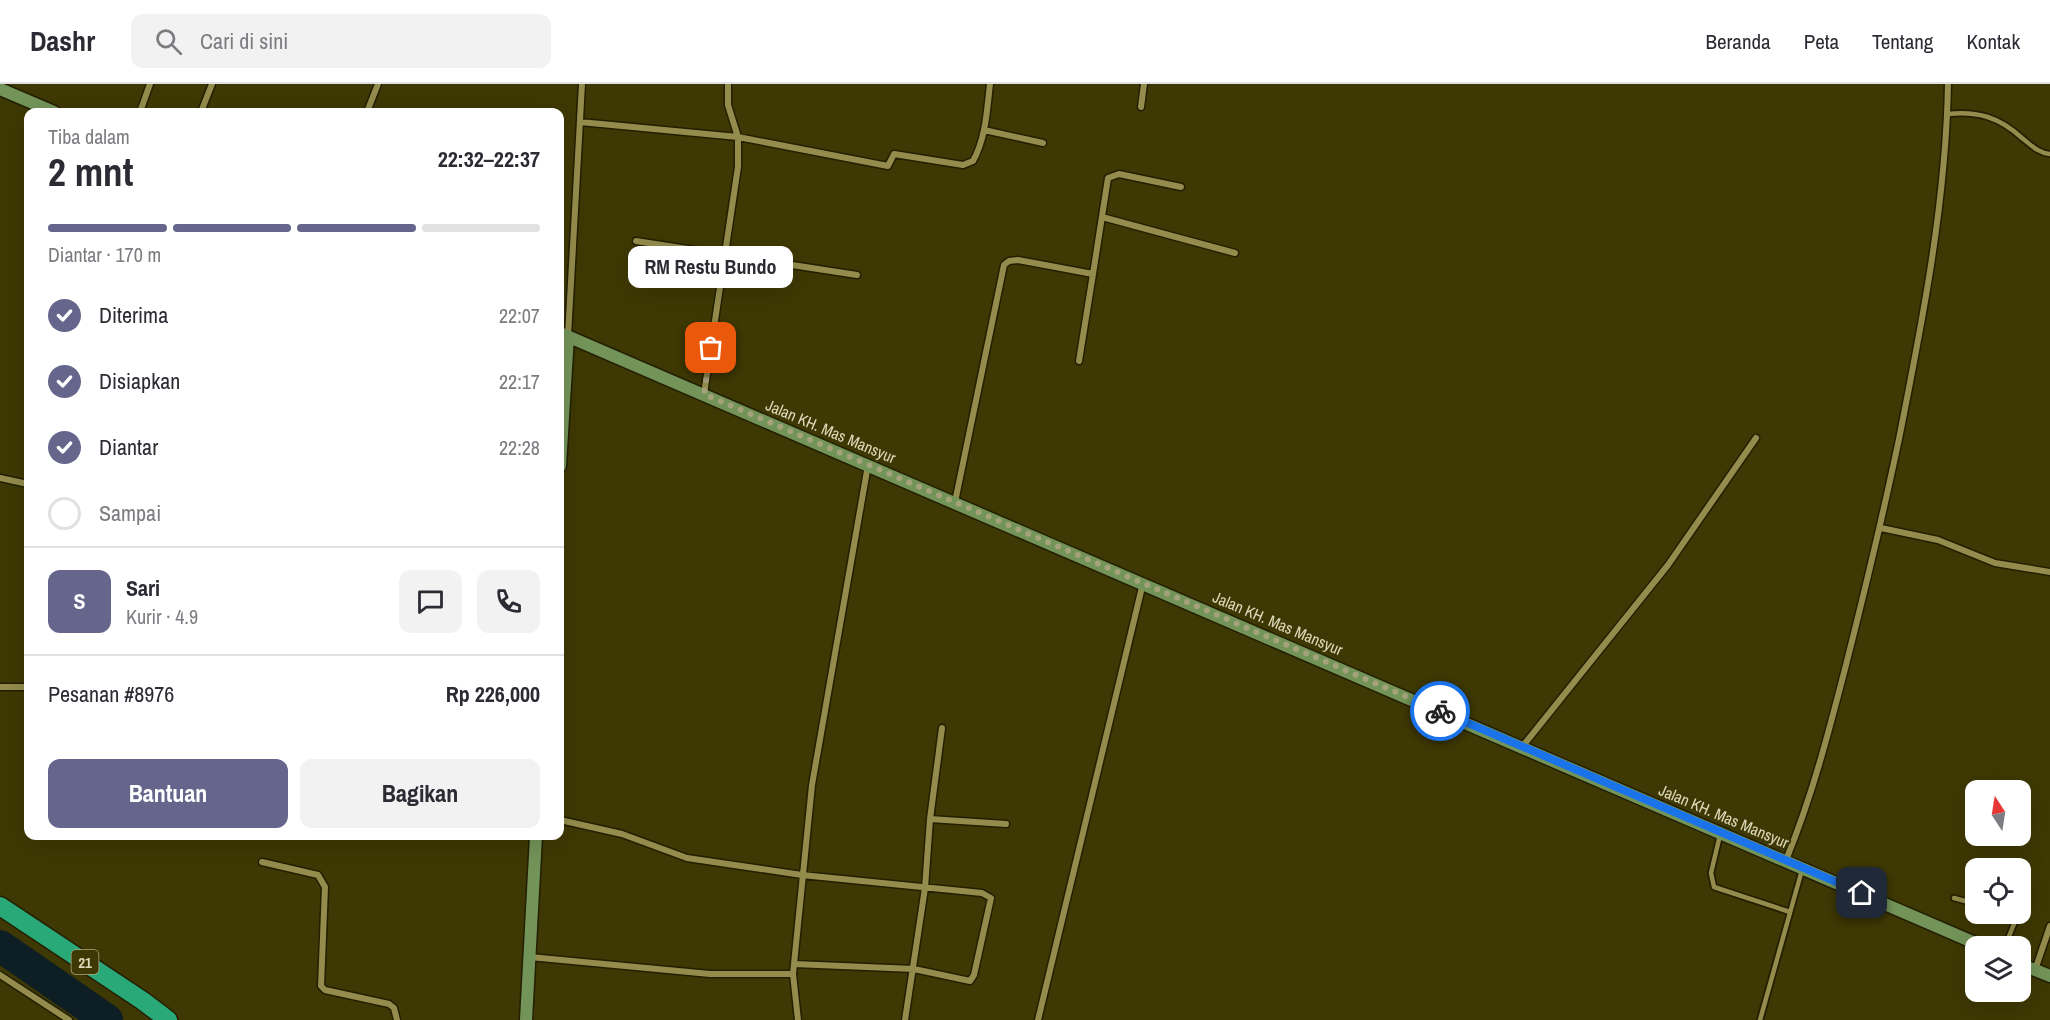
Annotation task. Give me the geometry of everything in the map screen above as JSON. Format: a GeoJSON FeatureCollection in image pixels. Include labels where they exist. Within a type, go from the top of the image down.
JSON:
{"type":"FeatureCollection","features":[{"type":"Feature","properties":{"kind":"highway","name":"21"},"geometry":{"type":"LineString","coordinates":[[0,906],[168,1020]]}},
{"type":"Feature","properties":{"kind":"street"},"geometry":{"type":"LineString","coordinates":[[141,108],[150,84]]}},
{"type":"Feature","properties":{"kind":"street"},"geometry":{"type":"LineString","coordinates":[[203,108],[212,84]]}},
{"type":"Feature","properties":{"kind":"street"},"geometry":{"type":"LineString","coordinates":[[369,108],[378,84]]}},
{"type":"Feature","properties":{"kind":"street"},"geometry":{"type":"LineString","coordinates":[[564,335],[582,84]]}},
{"type":"Feature","properties":{"kind":"street"},"geometry":{"type":"LineString","coordinates":[[704,394],[738,167],[738,137],[728,105],[728,84]]}},
{"type":"Feature","properties":{"kind":"street"},"geometry":{"type":"LineString","coordinates":[[580,122],[738,137],[888,166],[894,154],[963,165],[974,158],[984,130],[990,84]]}},
{"type":"Feature","properties":{"kind":"street"},"geometry":{"type":"LineString","coordinates":[[1141,107],[1144,84]]}},
{"type":"Feature","properties":{"kind":"street"},"geometry":{"type":"LineString","coordinates":[[1786,860],[1804,817],[1881,528],[1923,303],[1943,172],[1948,84]]}},
{"type":"Feature","properties":{"kind":"street"},"geometry":{"type":"LineString","coordinates":[[0,89],[45,108]]}},
{"type":"Feature","properties":{"kind":"street"},"geometry":{"type":"LineString","coordinates":[[984,130],[1043,143]]}},
{"type":"Feature","properties":{"kind":"street"},"geometry":{"type":"LineString","coordinates":[[1079,361],[1106,181],[1111,175],[1119,174],[1181,186]]}},
{"type":"Feature","properties":{"kind":"street"},"geometry":{"type":"LineString","coordinates":[[1102,217],[1235,253]]}},
{"type":"Feature","properties":{"kind":"street"},"geometry":{"type":"LineString","coordinates":[[636,242],[857,275]]}},
{"type":"Feature","properties":{"kind":"street"},"geometry":{"type":"LineString","coordinates":[[955,502],[1004,265],[1018,260],[1093,274]]}},
{"type":"Feature","properties":{"kind":"street","name":"Jalan KH. Mas Mansyur"},"geometry":{"type":"LineString","coordinates":[[564,335],[1965,938]]}},
{"type":"Feature","properties":{"kind":"street"},"geometry":{"type":"LineString","coordinates":[[1522,747],[1668,565],[1756,438]]}},
{"type":"Feature","properties":{"kind":"street"},"geometry":{"type":"LineString","coordinates":[[798,1020],[794,964],[812,785],[868,465]]}},
{"type":"Feature","properties":{"kind":"street"},"geometry":{"type":"LineString","coordinates":[[0,478],[24,483]]}},
{"type":"Feature","properties":{"kind":"street"},"geometry":{"type":"LineString","coordinates":[[1881,528],[1938,540],[1995,563],[2050,572]]}},
{"type":"Feature","properties":{"kind":"street"},"geometry":{"type":"LineString","coordinates":[[1038,1020],[1143,583]]}},
{"type":"Feature","properties":{"kind":"street"},"geometry":{"type":"LineString","coordinates":[[0,687],[24,687]]}},
{"type":"Feature","properties":{"kind":"street"},"geometry":{"type":"LineString","coordinates":[[905,1020],[925,888],[930,819],[942,728]]}},
{"type":"Feature","properties":{"kind":"street"},"geometry":{"type":"LineString","coordinates":[[930,819],[1006,824]]}},
{"type":"Feature","properties":{"kind":"street"},"geometry":{"type":"LineString","coordinates":[[564,820],[622,834],[687,858],[802,875],[987,894],[991,898],[973,979],[966,981],[914,969],[794,964]]}},
{"type":"Feature","properties":{"kind":"street"},"geometry":{"type":"LineString","coordinates":[[525,1020],[537,840]]}},
{"type":"Feature","properties":{"kind":"street"},"geometry":{"type":"LineString","coordinates":[[262,862],[312,873],[322,880],[325,887],[321,986],[325,990],[389,1004],[394,1008],[397,1020]]}},
{"type":"Feature","properties":{"kind":"street"},"geometry":{"type":"LineString","coordinates":[[2035,970],[2050,926]]}},
{"type":"Feature","properties":{"kind":"street"},"geometry":{"type":"LineString","coordinates":[[529,957],[710,974],[794,974]]}},
{"type":"Feature","properties":{"kind":"street"},"geometry":{"type":"LineString","coordinates":[[2031,968],[2050,976]]}},
{"type":"Feature","properties":{"kind":"street"},"geometry":{"type":"LineString","coordinates":[[0,975],[69,1020]]}},
{"type":"Feature","properties":{"kind":"lane"},"geometry":{"type":"LineString","coordinates":[[1948,114],[1988,115],[2009,127],[2039,152],[2050,154]]}},
{"type":"Feature","properties":{"kind":"lane"},"geometry":{"type":"LineString","coordinates":[[1721,832],[1711,873],[1714,887],[1790,912]]}},
{"type":"Feature","properties":{"kind":"lane"},"geometry":{"type":"LineString","coordinates":[[1760,1020],[1803,867]]}},
{"type":"Feature","properties":{"kind":"lane"},"geometry":{"type":"LineString","coordinates":[[1954,898],[1965,901]]}},
{"type":"Feature","properties":{"kind":"waterway"},"geometry":{"type":"LineString","coordinates":[[0,946],[107,1020]]}},
{"type":"Feature","properties":{"kind":"way so far"},"geometry":{"type":"LineString","coordinates":[[711,348],[704,394],[1440,711]]}},
{"type":"Feature","properties":{"kind":"place","name":"RM Restu Bundo"},"geometry":{"type":"Point","coordinates":[711,348]}},
{"type":"Feature","properties":{"kind":"route"},"geometry":{"type":"LineString","coordinates":[[1440,711],[1862,893]]}}]}
